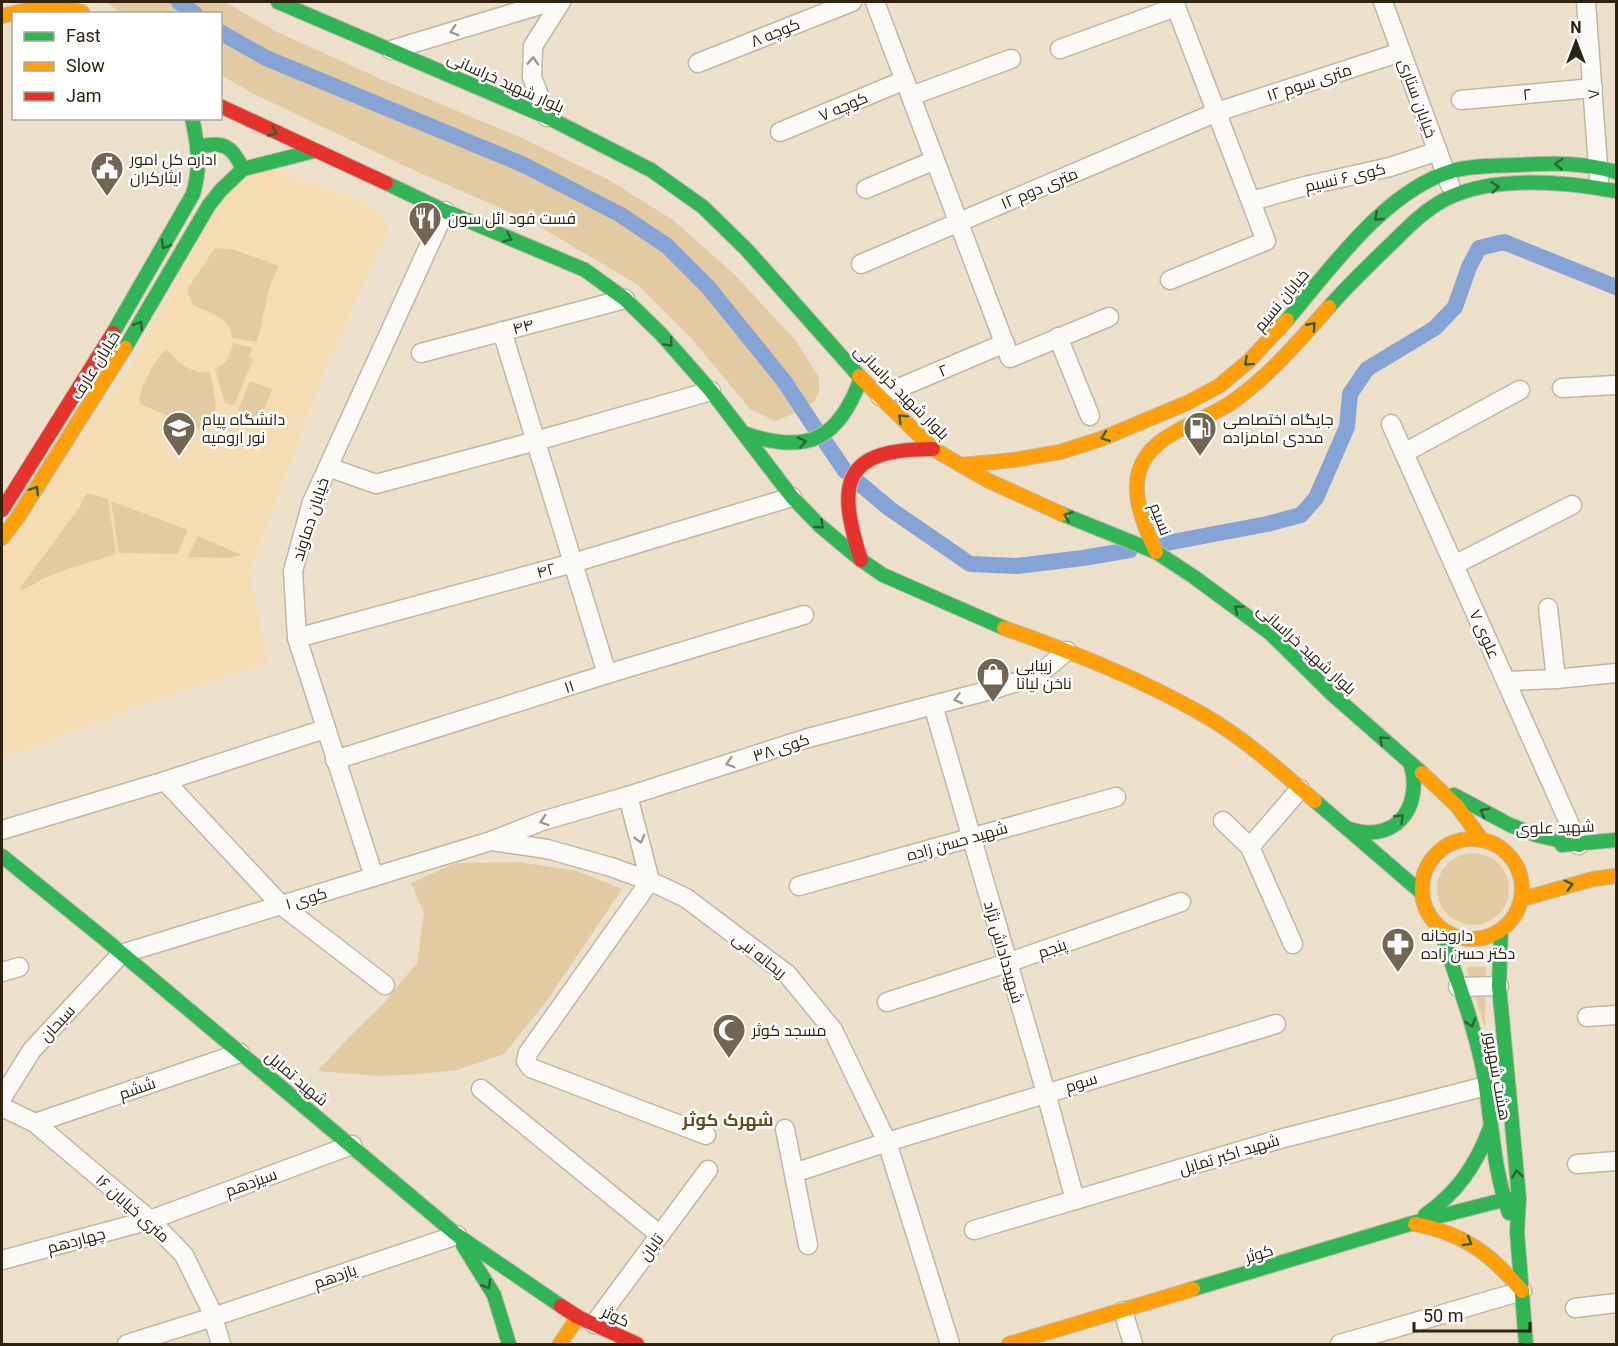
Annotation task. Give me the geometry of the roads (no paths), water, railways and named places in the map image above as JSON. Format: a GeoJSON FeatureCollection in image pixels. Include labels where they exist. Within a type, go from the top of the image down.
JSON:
{"type":"FeatureCollection","features":[{"type":"Feature","properties":{"kind":"main road"},"geometry":{"type":"LineString","coordinates":[[2,15],[4,2]]}},
{"type":"Feature","properties":{"kind":"main road"},"geometry":{"type":"LineString","coordinates":[[68,2],[81,12]]}},
{"type":"Feature","properties":{"kind":"main road","name":"بلوار شهید خراسانی"},"geometry":{"type":"LineString","coordinates":[[278,2],[547,117],[651,170],[703,207],[747,250],[861,378],[933,449],[989,481],[1055,512],[1156,552],[1194,577],[1270,633],[1333,695],[1432,782],[1489,842]]}},
{"type":"Feature","properties":{"kind":"main road"},"geometry":{"type":"LineString","coordinates":[[16,12],[48,5],[78,12]]}},
{"type":"Feature","properties":{"kind":"main road"},"geometry":{"type":"LineString","coordinates":[[222,107],[445,211],[585,270],[625,299],[661,334],[746,434],[792,497],[819,525],[861,560],[883,575],[994,624],[1098,662],[1203,714],[1262,755],[1422,893]]}},
{"type":"Feature","properties":{"kind":"main road","name":"خیابان عارف"},"geometry":{"type":"LineString","coordinates":[[2,538],[6,510],[131,304],[193,194],[200,178],[199,147],[192,120]]}},
{"type":"Feature","properties":{"kind":"main road"},"geometry":{"type":"LineString","coordinates":[[199,147],[219,143],[228,146],[234,151],[243,169],[314,151]]}},
{"type":"Feature","properties":{"kind":"main road","name":"خیابان نسیم"},"geometry":{"type":"LineString","coordinates":[[961,465],[1049,455],[1099,440],[1205,395],[1249,361],[1274,336],[1339,257],[1372,222],[1403,196],[1446,173],[1470,167],[1544,163],[1608,169]]}},
{"type":"Feature","properties":{"kind":"main road","name":"خیابان عارف"},"geometry":{"type":"LineString","coordinates":[[6,510],[147,313],[209,205],[243,169]]}},
{"type":"Feature","properties":{"kind":"main road"},"geometry":{"type":"LineString","coordinates":[[1454,195],[1481,188],[1539,182],[1617,191]]}},
{"type":"Feature","properties":{"kind":"main road","name":"نسیم"},"geometry":{"type":"LineString","coordinates":[[1156,552],[1136,501],[1137,479],[1141,464],[1152,450],[1167,437],[1234,401],[1263,377],[1289,352],[1359,274],[1434,205],[1454,195]]}},
{"type":"Feature","properties":{"kind":"main road"},"geometry":{"type":"LineString","coordinates":[[746,434],[765,443],[787,445],[809,441],[828,432],[850,408],[861,378]]}},
{"type":"Feature","properties":{"kind":"main road"},"geometry":{"type":"LineString","coordinates":[[861,560],[849,522],[846,501],[848,484],[857,467],[879,453],[904,448],[933,449]]}},
{"type":"Feature","properties":{"kind":"main road"},"geometry":{"type":"LineString","coordinates":[[1347,828],[1366,833],[1375,832],[1385,830],[1401,819],[1412,803],[1416,784],[1411,765]]}},
{"type":"Feature","properties":{"kind":"main road"},"geometry":{"type":"LineString","coordinates":[[1432,782],[1510,825],[1536,835],[1579,845]]}},
{"type":"Feature","properties":{"kind":"main road"},"geometry":{"type":"LineString","coordinates":[[1469,839],[1489,842],[1514,861],[1520,873],[1522,898],[1518,911],[1501,931],[1483,938],[1463,939],[1451,935],[1431,918],[1425,906],[1422,893],[1427,868],[1434,856],[1456,842],[1469,839]]}},
{"type":"Feature","properties":{"kind":"main road","name":"شهید علوی"},"geometry":{"type":"LineString","coordinates":[[1489,842],[1579,845],[1617,840]]}},
{"type":"Feature","properties":{"kind":"main road","name":"شهید تمایل"},"geometry":{"type":"LineString","coordinates":[[2,856],[352,1145],[457,1235],[519,1279],[586,1321]]}},
{"type":"Feature","properties":{"kind":"main road"},"geometry":{"type":"LineString","coordinates":[[1522,898],[1593,879],[1617,876]]}},
{"type":"Feature","properties":{"kind":"main road","name":"هشت شهریور"},"geometry":{"type":"LineString","coordinates":[[1440,928],[1472,1024],[1486,1086],[1490,1128],[1503,1200],[1517,1232]]}},
{"type":"Feature","properties":{"kind":"main road","name":"هشت شهریور"},"geometry":{"type":"LineString","coordinates":[[1501,931],[1499,986],[1519,1198],[1517,1232],[1526,1344]]}},
{"type":"Feature","properties":{"kind":"main road"},"geometry":{"type":"LineString","coordinates":[[1413,1223],[1440,1206],[1462,1184],[1479,1157],[1490,1128]]}},
{"type":"Feature","properties":{"kind":"main road","name":"کوثر"},"geometry":{"type":"LineString","coordinates":[[1009,1344],[1413,1223],[1519,1198]]}},
{"type":"Feature","properties":{"kind":"main road"},"geometry":{"type":"LineString","coordinates":[[1413,1223],[1447,1231],[1468,1242],[1505,1270],[1522,1291]]}},
{"type":"Feature","properties":{"kind":"main road"},"geometry":{"type":"LineString","coordinates":[[457,1235],[494,1295],[509,1344]]}},
{"type":"Feature","properties":{"kind":"main road","name":"کوثر"},"geometry":{"type":"LineString","coordinates":[[560,1344],[586,1321],[637,1344]]}},
{"type":"Feature","properties":{"kind":"street"},"geometry":{"type":"LineString","coordinates":[[391,50],[492,10],[550,2]]}},
{"type":"Feature","properties":{"kind":"street"},"geometry":{"type":"LineString","coordinates":[[547,117],[532,77],[533,46],[561,2]]}},
{"type":"Feature","properties":{"kind":"street","name":"کوچه ۸"},"geometry":{"type":"LineString","coordinates":[[698,63],[852,2]]}},
{"type":"Feature","properties":{"kind":"street"},"geometry":{"type":"LineString","coordinates":[[875,2],[1010,358],[1109,316]]}},
{"type":"Feature","properties":{"kind":"street","name":"خیابان ستاری"},"geometry":{"type":"LineString","coordinates":[[1383,2],[1454,195]]}},
{"type":"Feature","properties":{"kind":"street","name":"۷"},"geometry":{"type":"LineString","coordinates":[[1586,2],[1593,88],[1608,169],[1598,188]]}},
{"type":"Feature","properties":{"kind":"street"},"geometry":{"type":"LineString","coordinates":[[1060,49],[1175,4],[1266,241],[1170,280]]}},
{"type":"Feature","properties":{"kind":"street","name":"۱۲ متری سوم"},"geometry":{"type":"LineString","coordinates":[[1217,112],[1401,52]]}},
{"type":"Feature","properties":{"kind":"street","name":"کوچه ۷"},"geometry":{"type":"LineString","coordinates":[[780,132],[908,88],[1011,59]]}},
{"type":"Feature","properties":{"kind":"street","name":"۲"},"geometry":{"type":"LineString","coordinates":[[1461,100],[1593,88]]}},
{"type":"Feature","properties":{"kind":"street","name":"۱۲ متری دوم"},"geometry":{"type":"LineString","coordinates":[[861,264],[1217,112]]}},
{"type":"Feature","properties":{"kind":"street","name":"کوی ۶ نسیم"},"geometry":{"type":"LineString","coordinates":[[1252,201],[1305,186],[1390,167],[1438,151]]}},
{"type":"Feature","properties":{"kind":"street"},"geometry":{"type":"LineString","coordinates":[[866,189],[935,160]]}},
{"type":"Feature","properties":{"kind":"street","name":"خیابان دماوند"},"geometry":{"type":"LineString","coordinates":[[374,877],[297,638],[293,571],[312,502],[445,211]]}},
{"type":"Feature","properties":{"kind":"street","name":"۴۴"},"geometry":{"type":"LineString","coordinates":[[421,353],[625,299]]}},
{"type":"Feature","properties":{"kind":"street"},"geometry":{"type":"LineString","coordinates":[[502,331],[607,674]]}},
{"type":"Feature","properties":{"kind":"street"},"geometry":{"type":"LineString","coordinates":[[1058,337],[1090,416]]}},
{"type":"Feature","properties":{"kind":"street","name":"۲"},"geometry":{"type":"LineString","coordinates":[[880,396],[1005,343]]}},
{"type":"Feature","properties":{"kind":"street"},"geometry":{"type":"LineString","coordinates":[[1562,388],[1617,385]]}},
{"type":"Feature","properties":{"kind":"street"},"geometry":{"type":"LineString","coordinates":[[1404,453],[1520,390]]}},
{"type":"Feature","properties":{"kind":"street"},"geometry":{"type":"LineString","coordinates":[[328,467],[376,484],[711,391]]}},
{"type":"Feature","properties":{"kind":"street","name":"علوی ۷"},"geometry":{"type":"LineString","coordinates":[[1391,424],[1579,845]]}},
{"type":"Feature","properties":{"kind":"street","name":"۴۲"},"geometry":{"type":"LineString","coordinates":[[297,638],[573,563],[792,497]]}},
{"type":"Feature","properties":{"kind":"street"},"geometry":{"type":"LineString","coordinates":[[1454,565],[1572,505]]}},
{"type":"Feature","properties":{"kind":"street"},"geometry":{"type":"LineString","coordinates":[[1548,608],[1556,679]]}},
{"type":"Feature","properties":{"kind":"street","name":"۱۱"},"geometry":{"type":"LineString","coordinates":[[335,760],[607,674],[804,615]]}},
{"type":"Feature","properties":{"kind":"street","name":"کوی ۳۸"},"geometry":{"type":"LineString","coordinates":[[491,841],[542,821],[808,738],[998,688],[1038,675],[1067,651]]}},
{"type":"Feature","properties":{"kind":"street"},"geometry":{"type":"LineString","coordinates":[[1506,681],[1617,673]]}},
{"type":"Feature","properties":{"kind":"street","name":"شهیدداداش نژاد"},"geometry":{"type":"LineString","coordinates":[[933,705],[1075,1200]]}},
{"type":"Feature","properties":{"kind":"street"},"geometry":{"type":"LineString","coordinates":[[2,830],[165,781],[325,729]]}},
{"type":"Feature","properties":{"kind":"street"},"geometry":{"type":"LineString","coordinates":[[165,781],[281,905],[386,985]]}},
{"type":"Feature","properties":{"kind":"street"},"geometry":{"type":"LineString","coordinates":[[1250,846],[1300,789]]}},
{"type":"Feature","properties":{"kind":"street"},"geometry":{"type":"LineString","coordinates":[[628,796],[650,881],[528,1053],[526,1061],[531,1068],[706,1135]]}},
{"type":"Feature","properties":{"kind":"street","name":"شهید حسن زاده"},"geometry":{"type":"LineString","coordinates":[[799,886],[1116,796]]}},
{"type":"Feature","properties":{"kind":"street"},"geometry":{"type":"LineString","coordinates":[[1223,821],[1250,846],[1293,944]]}},
{"type":"Feature","properties":{"kind":"street","name":"کوی ۱"},"geometry":{"type":"LineString","coordinates":[[121,954],[491,841]]}},
{"type":"Feature","properties":{"kind":"street","name":"ریحانه نبی"},"geometry":{"type":"LineString","coordinates":[[491,841],[547,849],[650,881],[686,898],[788,974],[833,1030],[887,1142],[950,1344]]}},
{"type":"Feature","properties":{"kind":"street","name":"پنجم"},"geometry":{"type":"LineString","coordinates":[[887,1002],[1182,902]]}},
{"type":"Feature","properties":{"kind":"street","name":"سبحان"},"geometry":{"type":"LineString","coordinates":[[2,1098],[32,1050],[121,954]]}},
{"type":"Feature","properties":{"kind":"street"},"geometry":{"type":"LineString","coordinates":[[2,972],[19,966]]}},
{"type":"Feature","properties":{"kind":"street"},"geometry":{"type":"LineString","coordinates":[[1458,987],[1499,986]]}},
{"type":"Feature","properties":{"kind":"street"},"geometry":{"type":"LineString","coordinates":[[1587,1017],[1617,1015]]}},
{"type":"Feature","properties":{"kind":"street","name":"سوم"},"geometry":{"type":"LineString","coordinates":[[794,1173],[887,1142],[1276,1024]]}},
{"type":"Feature","properties":{"kind":"street","name":"ششم"},"geometry":{"type":"LineString","coordinates":[[35,1123],[240,1053]]}},
{"type":"Feature","properties":{"kind":"street","name":"شهید اکبر تمایل"},"geometry":{"type":"LineString","coordinates":[[974,1230],[1280,1138],[1486,1086]]}},
{"type":"Feature","properties":{"kind":"street"},"geometry":{"type":"LineString","coordinates":[[481,1089],[660,1235]]}},
{"type":"Feature","properties":{"kind":"street","name":"۱۶ متری خیابان"},"geometry":{"type":"LineString","coordinates":[[2,1107],[35,1123],[150,1220],[184,1255],[213,1317],[221,1344]]}},
{"type":"Feature","properties":{"kind":"street"},"geometry":{"type":"LineString","coordinates":[[785,1129],[808,1245]]}},
{"type":"Feature","properties":{"kind":"street","name":"سیزدهم"},"geometry":{"type":"LineString","coordinates":[[150,1220],[352,1145]]}},
{"type":"Feature","properties":{"kind":"street"},"geometry":{"type":"LineString","coordinates":[[1577,1164],[1617,1161]]}},
{"type":"Feature","properties":{"kind":"street","name":"تابان"},"geometry":{"type":"LineString","coordinates":[[586,1321],[660,1235],[708,1170]]}},
{"type":"Feature","properties":{"kind":"street","name":"چهاردهم"},"geometry":{"type":"LineString","coordinates":[[2,1260],[150,1220]]}},
{"type":"Feature","properties":{"kind":"street","name":"یازدهم"},"geometry":{"type":"LineString","coordinates":[[127,1344],[457,1235]]}},
{"type":"Feature","properties":{"kind":"street"},"geometry":{"type":"LineString","coordinates":[[1340,1344],[1522,1291]]}},
{"type":"Feature","properties":{"kind":"street"},"geometry":{"type":"LineString","coordinates":[[1575,1308],[1617,1303]]}},
{"type":"Feature","properties":{"kind":"street"},"geometry":{"type":"LineString","coordinates":[[1123,1311],[1133,1344]]}},
{"type":"Feature","properties":{"kind":"waterway"},"geometry":{"type":"LineString","coordinates":[[179,2],[192,12]]}},
{"type":"Feature","properties":{"kind":"waterway"},"geometry":{"type":"LineString","coordinates":[[222,33],[266,58],[524,165],[621,215],[667,246],[708,287],[784,381],[815,428]]}},
{"type":"Feature","properties":{"kind":"waterway"},"geometry":{"type":"LineString","coordinates":[[1156,545],[1267,524],[1301,515],[1316,498],[1347,427],[1350,394],[1367,369],[1435,328],[1455,307],[1469,267],[1479,248],[1504,242],[1616,287]]}},
{"type":"Feature","properties":{"kind":"waterway"},"geometry":{"type":"LineString","coordinates":[[826,443],[845,471]]}},
{"type":"Feature","properties":{"kind":"waterway"},"geometry":{"type":"LineString","coordinates":[[859,483],[890,509],[970,564],[1017,566],[1130,550]]}},
{"type":"Feature","properties":{"kind":"place","name":"اداره کل امور ایثارکران"},"geometry":{"type":"Point","coordinates":[107,197]}},
{"type":"Feature","properties":{"kind":"place","name":"فست فود ائل سون"},"geometry":{"type":"Point","coordinates":[425,247]}},
{"type":"Feature","properties":{"kind":"place","name":"دانشگاه پیام نور ارومیه"},"geometry":{"type":"Point","coordinates":[179,457]}},
{"type":"Feature","properties":{"kind":"place","name":"جایگاه اختصاصی مددی امامزاده"},"geometry":{"type":"Point","coordinates":[1200,457]}},
{"type":"Feature","properties":{"kind":"place","name":"زیبایی ناخن لیانا"},"geometry":{"type":"Point","coordinates":[993,703]}},
{"type":"Feature","properties":{"kind":"place","name":"داروخانه دکتر حسن زاده"},"geometry":{"type":"Point","coordinates":[1398,973]}},
{"type":"Feature","properties":{"kind":"place","name":"مسجد کوثر"},"geometry":{"type":"Point","coordinates":[729,1059]}},
{"type":"Feature","properties":{"kind":"district","name":"شهرک کوثر"},"geometry":{"type":"Point","coordinates":[728,1120]}}]}
